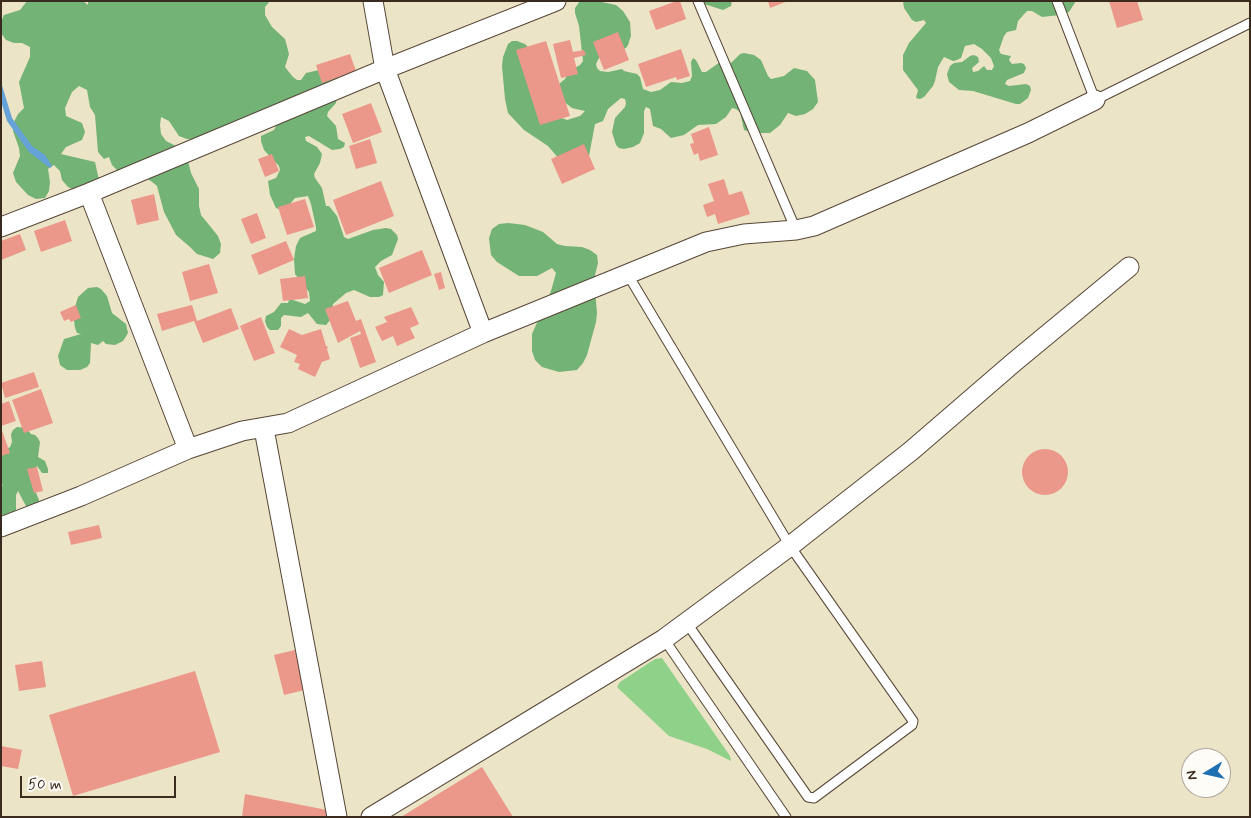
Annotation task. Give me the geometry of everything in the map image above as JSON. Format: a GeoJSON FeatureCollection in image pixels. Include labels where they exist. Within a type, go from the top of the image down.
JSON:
{"type":"FeatureCollection","features":[{"type":"Feature","properties":{"kind":"street"},"geometry":{"type":"LineString","coordinates":[[373,1],[385,69],[483,334]]}},
{"type":"Feature","properties":{"kind":"street"},"geometry":{"type":"LineString","coordinates":[[1,227],[89,193],[385,69],[556,1]]}},
{"type":"Feature","properties":{"kind":"street"},"geometry":{"type":"LineString","coordinates":[[1,527],[81,496],[188,449],[242,432],[288,423],[483,334],[706,242],[744,234],[796,230],[814,226],[1028,133],[1095,100]]}},
{"type":"Feature","properties":{"kind":"street"},"geometry":{"type":"LineString","coordinates":[[89,193],[188,449]]}},
{"type":"Feature","properties":{"kind":"street"},"geometry":{"type":"LineString","coordinates":[[371,817],[664,639],[790,546],[911,451],[1129,267]]}},
{"type":"Feature","properties":{"kind":"street"},"geometry":{"type":"LineString","coordinates":[[264,428],[337,817]]}},
{"type":"Feature","properties":{"kind":"lane"},"geometry":{"type":"LineString","coordinates":[[698,1],[796,230]]}},
{"type":"Feature","properties":{"kind":"lane"},"geometry":{"type":"LineString","coordinates":[[1057,1],[1095,100],[1250,23]]}},
{"type":"Feature","properties":{"kind":"lane"},"geometry":{"type":"LineString","coordinates":[[628,275],[790,546],[913,721],[912,724],[814,798],[808,797],[686,622]]}},
{"type":"Feature","properties":{"kind":"lane"},"geometry":{"type":"LineString","coordinates":[[664,639],[786,817]]}},
{"type":"Feature","properties":{"kind":"green space"},"geometry":{"type":"Polygon","coordinates":[[[27,1],[83,1],[88,5],[88,1],[270,1],[265,7],[265,15],[272,27],[285,39],[289,54],[285,67],[293,77],[301,80],[306,73],[319,70],[337,74],[339,78],[336,103],[327,116],[336,126],[338,139],[345,143],[344,147],[332,150],[309,136],[305,137],[306,141],[317,147],[322,154],[314,174],[315,178],[322,188],[326,206],[329,206],[337,216],[344,237],[348,239],[373,230],[386,228],[391,229],[397,235],[398,239],[392,255],[375,267],[378,275],[384,282],[383,295],[370,297],[354,290],[346,293],[333,304],[331,319],[326,325],[317,324],[308,313],[301,317],[284,315],[281,318],[281,326],[278,330],[270,330],[267,327],[266,316],[274,312],[281,303],[288,303],[289,300],[293,300],[305,304],[310,301],[309,292],[295,274],[294,259],[296,246],[300,238],[316,231],[308,196],[295,198],[284,211],[276,208],[270,195],[268,181],[276,178],[280,170],[279,166],[264,150],[261,136],[274,130],[276,126],[274,122],[205,140],[187,139],[179,136],[169,121],[161,117],[161,134],[166,141],[182,149],[187,157],[191,173],[199,189],[201,215],[218,236],[221,244],[220,253],[213,259],[197,254],[176,235],[164,212],[157,186],[136,174],[118,171],[112,165],[109,157],[104,159],[98,152],[95,115],[90,107],[87,90],[79,86],[72,92],[65,108],[66,116],[82,123],[85,132],[82,140],[66,147],[61,154],[95,162],[99,180],[76,191],[68,187],[62,180],[60,171],[54,165],[48,169],[50,182],[49,191],[45,198],[36,199],[28,195],[16,182],[13,173],[20,156],[13,131],[14,122],[24,108],[19,82],[30,57],[30,47],[22,43],[6,40],[1,33],[1,22],[4,15],[20,10],[27,1]]]}},
{"type":"Feature","properties":{"kind":"green space"},"geometry":{"type":"Polygon","coordinates":[[[580,1],[597,1],[616,5],[623,11],[630,22],[631,36],[628,45],[626,48],[600,56],[596,64],[600,71],[608,72],[622,69],[637,74],[640,77],[643,89],[651,92],[660,90],[671,82],[682,83],[690,81],[693,58],[702,72],[706,72],[720,62],[731,63],[740,54],[744,53],[754,55],[761,60],[771,79],[784,76],[794,68],[807,71],[815,80],[818,102],[813,109],[805,114],[796,116],[788,113],[780,125],[770,133],[753,133],[744,130],[740,112],[732,108],[726,117],[716,124],[698,125],[684,135],[671,138],[661,129],[653,126],[650,109],[646,107],[644,111],[644,133],[640,143],[624,149],[616,145],[612,132],[615,118],[625,107],[625,99],[621,98],[608,109],[603,121],[595,124],[589,156],[560,160],[548,146],[524,130],[508,113],[502,66],[503,57],[508,44],[512,41],[525,44],[559,117],[567,120],[580,116],[585,111],[572,108],[558,97],[558,85],[565,79],[569,71],[580,65],[583,61],[579,26],[575,13],[575,8],[580,1]]]}},
{"type":"Feature","properties":{"kind":"green space"},"geometry":{"type":"Polygon","coordinates":[[[695,1],[732,1],[731,6],[723,10],[695,1]]]}},
{"type":"Feature","properties":{"kind":"green space"},"geometry":{"type":"Polygon","coordinates":[[[903,1],[1076,1],[1069,12],[1060,15],[1042,17],[1032,11],[1027,11],[1018,21],[1016,30],[1007,32],[1004,36],[999,50],[1001,54],[1011,56],[1009,60],[1012,64],[1021,63],[1026,68],[1024,73],[1007,80],[1005,84],[1009,86],[1026,84],[1030,86],[1031,90],[1028,98],[1020,104],[1016,104],[973,91],[959,90],[949,82],[947,74],[950,66],[954,63],[962,62],[970,56],[978,57],[979,62],[972,68],[973,72],[978,71],[984,66],[987,70],[992,70],[994,66],[991,58],[974,44],[965,46],[961,58],[957,60],[953,61],[944,57],[938,67],[933,86],[924,97],[916,98],[918,90],[903,70],[903,55],[909,43],[926,23],[924,20],[916,22],[912,20],[904,8],[903,1]]]}},
{"type":"Feature","properties":{"kind":"green space"},"geometry":{"type":"Polygon","coordinates":[[[499,224],[525,225],[543,232],[557,244],[582,247],[597,255],[598,263],[594,279],[596,322],[587,355],[577,370],[559,372],[542,367],[535,360],[532,351],[532,334],[551,291],[556,273],[552,268],[537,276],[519,276],[497,262],[491,255],[489,238],[492,229],[499,224]]]}},
{"type":"Feature","properties":{"kind":"green space"},"geometry":{"type":"Polygon","coordinates":[[[97,287],[107,296],[112,313],[126,324],[128,333],[123,341],[115,345],[106,344],[103,341],[98,345],[91,343],[90,363],[87,367],[80,370],[67,370],[60,365],[58,356],[64,339],[81,334],[77,333],[75,328],[73,314],[78,297],[88,288],[97,287]]]}},
{"type":"Feature","properties":{"kind":"green space"},"geometry":{"type":"Polygon","coordinates":[[[17,427],[26,428],[38,438],[40,442],[38,457],[45,461],[48,473],[42,473],[37,466],[33,470],[34,488],[39,500],[38,504],[30,507],[26,506],[18,491],[16,495],[16,512],[7,519],[1,512],[1,488],[3,485],[1,484],[1,452],[10,447],[12,442],[11,434],[17,427]]]}},
{"type":"Feature","properties":{"kind":"green space"},"geometry":{"type":"Polygon","coordinates":[[[662,658],[730,756],[731,761],[707,749],[669,736],[617,687],[620,682],[655,659],[662,658]]]}},
{"type":"Feature","properties":{"kind":"water"},"geometry":{"type":"Polygon","coordinates":[[[1,82],[12,118],[32,146],[45,155],[52,166],[50,168],[29,152],[7,121],[1,101],[1,82]]]}},
{"type":"Feature","properties":{"kind":"building"},"geometry":{"type":"Polygon","coordinates":[[[680,1],[686,19],[656,30],[649,11],[680,1]]]}},
{"type":"Feature","properties":{"kind":"building"},"geometry":{"type":"Polygon","coordinates":[[[768,1],[788,1],[770,8],[768,1]]]}},
{"type":"Feature","properties":{"kind":"building"},"geometry":{"type":"Polygon","coordinates":[[[1109,1],[1137,1],[1143,20],[1117,28],[1109,1]]]}},
{"type":"Feature","properties":{"kind":"building"},"geometry":{"type":"Polygon","coordinates":[[[618,32],[629,60],[604,70],[593,42],[618,32]]]}},
{"type":"Feature","properties":{"kind":"building"},"geometry":{"type":"Polygon","coordinates":[[[570,40],[573,52],[584,50],[586,55],[574,58],[578,74],[561,78],[553,44],[570,40]]]}},
{"type":"Feature","properties":{"kind":"building"},"geometry":{"type":"Polygon","coordinates":[[[546,41],[570,116],[540,125],[516,50],[546,41]]]}},
{"type":"Feature","properties":{"kind":"building"},"geometry":{"type":"Polygon","coordinates":[[[681,49],[690,76],[677,80],[676,77],[646,87],[638,64],[681,49]]]}},
{"type":"Feature","properties":{"kind":"building"},"geometry":{"type":"Polygon","coordinates":[[[350,54],[356,71],[322,83],[316,65],[350,54]]]}},
{"type":"Feature","properties":{"kind":"building"},"geometry":{"type":"Polygon","coordinates":[[[371,103],[382,132],[353,143],[342,114],[371,103]]]}},
{"type":"Feature","properties":{"kind":"building"},"geometry":{"type":"Polygon","coordinates":[[[709,127],[718,155],[700,161],[698,153],[694,155],[690,144],[694,143],[691,134],[709,127]]]}},
{"type":"Feature","properties":{"kind":"building"},"geometry":{"type":"Polygon","coordinates":[[[370,139],[377,163],[356,169],[349,146],[370,139]]]}},
{"type":"Feature","properties":{"kind":"building"},"geometry":{"type":"Polygon","coordinates":[[[584,144],[595,169],[562,184],[551,159],[584,144]]]}},
{"type":"Feature","properties":{"kind":"building"},"geometry":{"type":"Polygon","coordinates":[[[272,154],[279,171],[265,177],[258,159],[272,154]]]}},
{"type":"Feature","properties":{"kind":"building"},"geometry":{"type":"Polygon","coordinates":[[[724,179],[729,195],[742,191],[750,214],[718,224],[715,214],[707,217],[703,205],[714,201],[708,184],[724,179]]]}},
{"type":"Feature","properties":{"kind":"building"},"geometry":{"type":"Polygon","coordinates":[[[381,181],[394,216],[346,235],[333,200],[381,181]]]}},
{"type":"Feature","properties":{"kind":"building"},"geometry":{"type":"Polygon","coordinates":[[[154,194],[159,220],[137,225],[131,200],[154,194]]]}},
{"type":"Feature","properties":{"kind":"building"},"geometry":{"type":"Polygon","coordinates":[[[305,199],[314,227],[287,235],[278,207],[305,199]]]}},
{"type":"Feature","properties":{"kind":"building"},"geometry":{"type":"Polygon","coordinates":[[[257,213],[266,238],[251,244],[241,219],[257,213]]]}},
{"type":"Feature","properties":{"kind":"building"},"geometry":{"type":"Polygon","coordinates":[[[65,220],[72,241],[41,252],[34,231],[65,220]]]}},
{"type":"Feature","properties":{"kind":"building"},"geometry":{"type":"Polygon","coordinates":[[[20,234],[26,250],[1,260],[1,241],[20,234]]]}},
{"type":"Feature","properties":{"kind":"building"},"geometry":{"type":"Polygon","coordinates":[[[286,241],[294,260],[259,275],[251,255],[286,241]]]}},
{"type":"Feature","properties":{"kind":"building"},"geometry":{"type":"Polygon","coordinates":[[[422,250],[432,275],[389,293],[379,268],[422,250]]]}},
{"type":"Feature","properties":{"kind":"building"},"geometry":{"type":"Polygon","coordinates":[[[209,264],[218,293],[190,301],[182,272],[209,264]]]}},
{"type":"Feature","properties":{"kind":"building"},"geometry":{"type":"Polygon","coordinates":[[[441,272],[445,288],[439,290],[434,274],[441,272]]]}},
{"type":"Feature","properties":{"kind":"building"},"geometry":{"type":"Polygon","coordinates":[[[305,276],[308,298],[283,301],[280,279],[305,276]]]}},
{"type":"Feature","properties":{"kind":"building"},"geometry":{"type":"Polygon","coordinates":[[[348,301],[356,321],[361,319],[376,362],[360,368],[350,338],[361,334],[360,331],[338,343],[325,309],[348,301]]]}},
{"type":"Feature","properties":{"kind":"building"},"geometry":{"type":"Polygon","coordinates":[[[76,305],[81,318],[71,322],[69,319],[64,321],[60,312],[76,305]]]}},
{"type":"Feature","properties":{"kind":"building"},"geometry":{"type":"Polygon","coordinates":[[[192,305],[197,321],[231,308],[239,329],[203,343],[194,321],[162,331],[157,314],[192,305]]]}},
{"type":"Feature","properties":{"kind":"building"},"geometry":{"type":"Polygon","coordinates":[[[411,307],[419,324],[410,328],[415,338],[397,346],[393,336],[382,341],[375,327],[387,322],[384,317],[411,307]]]}},
{"type":"Feature","properties":{"kind":"building"},"geometry":{"type":"Polygon","coordinates":[[[261,317],[275,353],[254,361],[240,326],[261,317]]]}},
{"type":"Feature","properties":{"kind":"building"},"geometry":{"type":"Polygon","coordinates":[[[289,329],[302,335],[321,329],[326,346],[328,347],[330,359],[322,362],[315,377],[298,369],[300,364],[294,362],[297,355],[280,347],[289,329]]]}},
{"type":"Feature","properties":{"kind":"building"},"geometry":{"type":"Polygon","coordinates":[[[34,372],[39,387],[5,398],[1,383],[34,372]]]}},
{"type":"Feature","properties":{"kind":"building"},"geometry":{"type":"Polygon","coordinates":[[[41,389],[53,423],[24,433],[12,400],[41,389]]]}},
{"type":"Feature","properties":{"kind":"building"},"geometry":{"type":"Polygon","coordinates":[[[9,401],[16,421],[1,426],[1,404],[9,401]]]}},
{"type":"Feature","properties":{"kind":"building"},"geometry":{"type":"Polygon","coordinates":[[[1,428],[10,453],[1,456],[1,428]]]}},
{"type":"Feature","properties":{"kind":"building"},"geometry":{"type":"Polygon","coordinates":[[[1050,449],[1062,455],[1067,463],[1067,481],[1062,489],[1054,494],[1040,495],[1028,489],[1023,481],[1022,467],[1028,455],[1036,450],[1050,449]]]}},
{"type":"Feature","properties":{"kind":"building"},"geometry":{"type":"Polygon","coordinates":[[[37,467],[43,491],[34,493],[27,469],[37,467]]]}},
{"type":"Feature","properties":{"kind":"building"},"geometry":{"type":"Polygon","coordinates":[[[99,525],[102,538],[71,545],[68,532],[99,525]]]}},
{"type":"Feature","properties":{"kind":"building"},"geometry":{"type":"Polygon","coordinates":[[[295,650],[305,690],[284,695],[274,655],[295,650]]]}},
{"type":"Feature","properties":{"kind":"building"},"geometry":{"type":"Polygon","coordinates":[[[42,661],[46,687],[19,691],[15,665],[42,661]]]}},
{"type":"Feature","properties":{"kind":"building"},"geometry":{"type":"Polygon","coordinates":[[[195,671],[220,752],[73,796],[49,715],[195,671]]]}},
{"type":"Feature","properties":{"kind":"building"},"geometry":{"type":"Polygon","coordinates":[[[1,746],[22,750],[18,769],[1,766],[1,746]]]}},
{"type":"Feature","properties":{"kind":"building"},"geometry":{"type":"Polygon","coordinates":[[[482,767],[513,817],[401,817],[482,767]]]}},
{"type":"Feature","properties":{"kind":"building"},"geometry":{"type":"Polygon","coordinates":[[[245,794],[327,810],[326,817],[242,817],[245,794]]]}}]}
